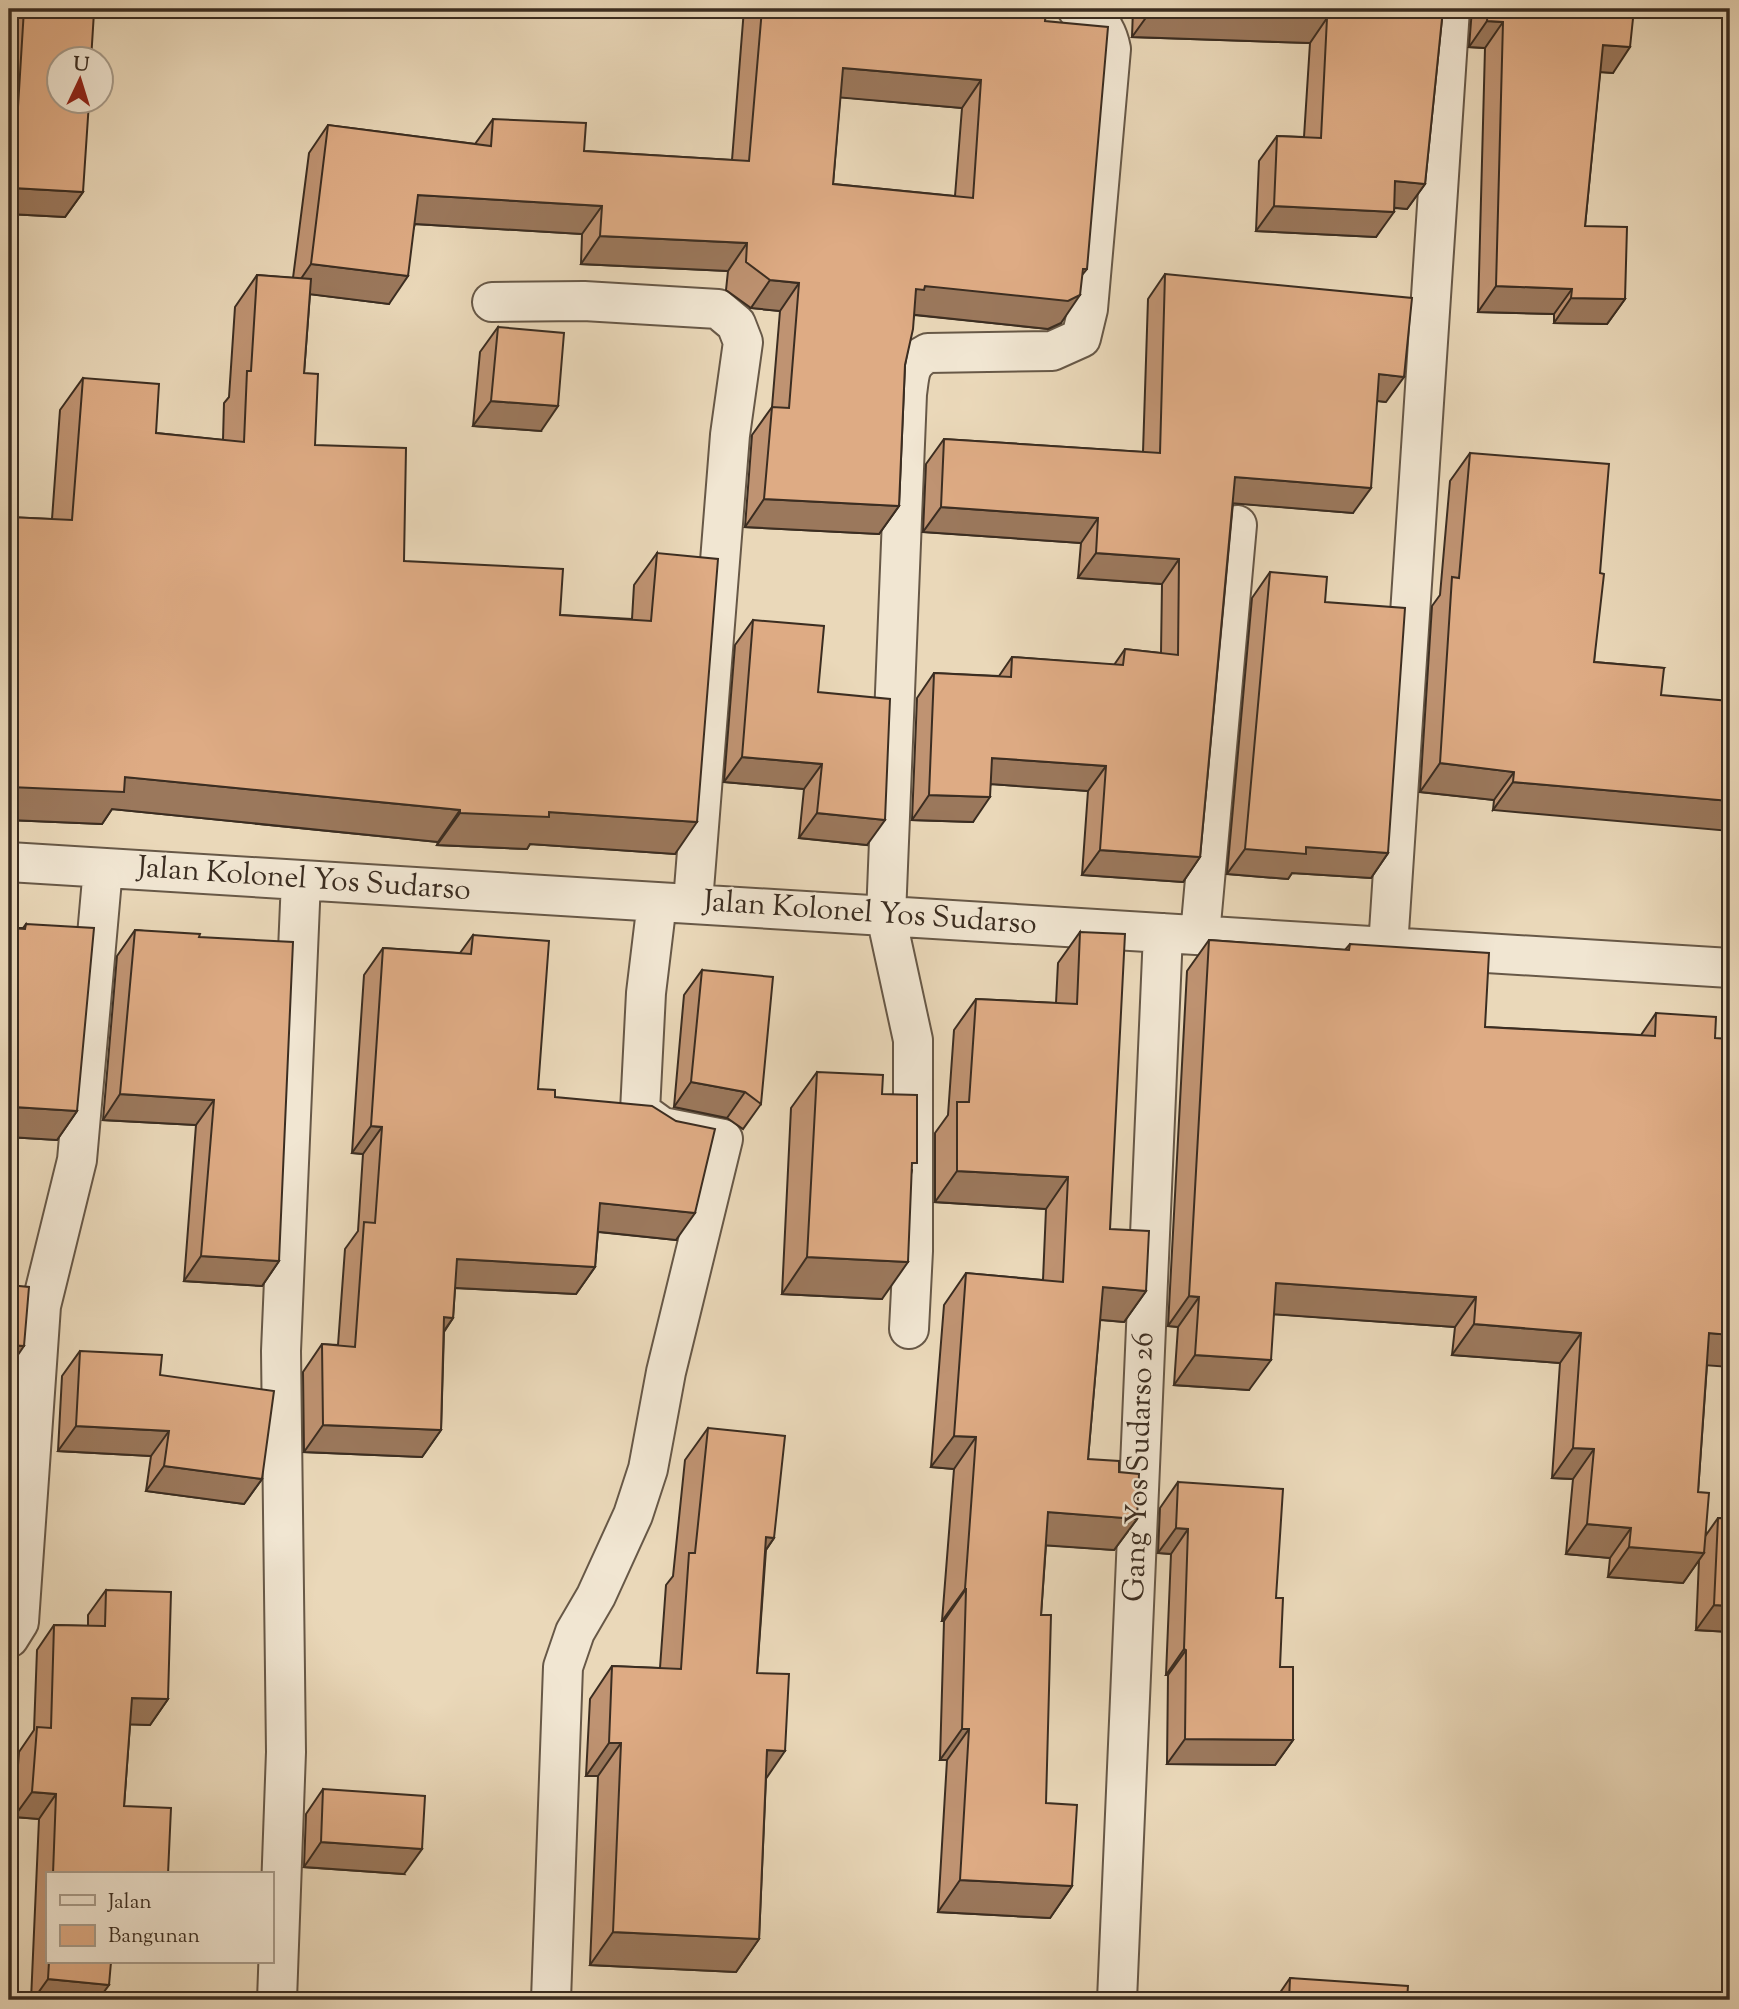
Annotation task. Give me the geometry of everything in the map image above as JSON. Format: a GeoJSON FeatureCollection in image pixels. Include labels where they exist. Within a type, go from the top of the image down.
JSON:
{"type":"FeatureCollection","features":[{"type":"Feature","properties":{"kind":"street"},"geometry":{"type":"LineString","coordinates":[[909,1329],[913,1251],[913,1040],[886,916],[910,369],[917,358],[928,353],[1052,351],[1081,338],[1088,309],[1111,49],[1108,33],[1095,17],[1077,9]]}},
{"type":"Feature","properties":{"kind":"street"},"geometry":{"type":"LineString","coordinates":[[1388,947],[1450,9]]}},
{"type":"Feature","properties":{"kind":"street"},"geometry":{"type":"LineString","coordinates":[[492,302],[584,301],[718,309],[736,324],[743,342],[675,902],[646,993],[640,1111],[662,1127],[723,1139],[666,1372],[648,1469],[634,1515],[596,1596],[575,1632],[564,1667],[551,2000]]}},
{"type":"Feature","properties":{"kind":"street"},"geometry":{"type":"LineString","coordinates":[[1200,935],[1237,525]]}},
{"type":"Feature","properties":{"kind":"street","name":"Jalan Kolonel Yos Sudarso"},"geometry":{"type":"LineString","coordinates":[[9,862],[1730,968]]}},
{"type":"Feature","properties":{"kind":"street"},"geometry":{"type":"LineString","coordinates":[[9,1638],[19,1622],[41,1306],[77,1160],[103,868]]}},
{"type":"Feature","properties":{"kind":"street"},"geometry":{"type":"LineString","coordinates":[[277,2000],[286,1752],[281,1351],[301,880]]}},
{"type":"Feature","properties":{"kind":"street","name":"Gang Yos Sudarso 26"},"geometry":{"type":"LineString","coordinates":[[1117,2000],[1163,933]]}},
{"type":"Feature","properties":{"kind":"building"},"geometry":{"type":"Polygon","coordinates":[[[24,9],[94,12],[92,46],[46,46],[46,116],[88,116],[83,192],[13,188],[24,9]]]}},
{"type":"Feature","properties":{"kind":"building"},"geometry":{"type":"Polygon","coordinates":[[[762,9],[1046,9],[1045,21],[1108,27],[1087,269],[1083,269],[1080,295],[1068,301],[925,286],[924,290],[916,289],[913,329],[905,365],[899,506],[764,499],[772,407],[789,408],[799,283],[770,280],[746,262],[747,243],[600,236],[602,206],[418,195],[408,276],[311,264],[328,125],[491,146],[493,119],[586,123],[584,151],[749,161],[762,9]],[[843,68],[833,184],[973,198],[981,80],[843,68]]]}},
{"type":"Feature","properties":{"kind":"building"},"geometry":{"type":"Polygon","coordinates":[[[1150,9],[1443,9],[1425,184],[1395,181],[1394,212],[1274,206],[1277,136],[1321,138],[1327,18],[1150,12],[1150,9]]]}},
{"type":"Feature","properties":{"kind":"building"},"geometry":{"type":"Polygon","coordinates":[[[1488,9],[1634,9],[1630,47],[1603,45],[1585,226],[1627,227],[1625,299],[1571,298],[1572,289],[1496,286],[1503,22],[1487,21],[1488,9]]]}},
{"type":"Feature","properties":{"kind":"building"},"geometry":{"type":"Polygon","coordinates":[[[1165,274],[1412,298],[1404,377],[1379,374],[1371,488],[1235,477],[1200,857],[1100,850],[1106,766],[992,758],[990,797],[929,795],[934,673],[1011,677],[1012,657],[1123,665],[1125,649],[1178,655],[1179,559],[1096,553],[1098,518],[941,507],[944,439],[1160,453],[1165,274]]]}},
{"type":"Feature","properties":{"kind":"building"},"geometry":{"type":"Polygon","coordinates":[[[257,275],[311,279],[304,373],[318,374],[315,445],[406,448],[404,561],[563,569],[560,615],[651,621],[657,553],[718,559],[697,822],[549,812],[549,817],[460,813],[460,810],[125,777],[124,792],[10,787],[9,517],[72,520],[83,378],[159,384],[156,433],[244,442],[247,371],[251,371],[257,275]]]}},
{"type":"Feature","properties":{"kind":"building"},"geometry":{"type":"Polygon","coordinates":[[[498,327],[564,333],[558,406],[491,401],[498,327]]]}},
{"type":"Feature","properties":{"kind":"building"},"geometry":{"type":"Polygon","coordinates":[[[1470,453],[1609,464],[1600,573],[1604,574],[1594,662],[1664,668],[1661,695],[1730,701],[1730,801],[1513,782],[1514,772],[1440,763],[1452,577],[1459,578],[1470,453]]]}},
{"type":"Feature","properties":{"kind":"building"},"geometry":{"type":"Polygon","coordinates":[[[1270,572],[1327,577],[1325,602],[1405,608],[1388,853],[1306,847],[1306,854],[1245,849],[1270,572]]]}},
{"type":"Feature","properties":{"kind":"building"},"geometry":{"type":"Polygon","coordinates":[[[753,620],[824,626],[818,692],[890,699],[885,820],[817,813],[822,764],[742,757],[753,620]]]}},
{"type":"Feature","properties":{"kind":"building"},"geometry":{"type":"Polygon","coordinates":[[[26,924],[94,928],[77,1111],[14,1107],[15,1085],[9,1085],[9,928],[25,929],[26,924]]]}},
{"type":"Feature","properties":{"kind":"building"},"geometry":{"type":"Polygon","coordinates":[[[135,930],[200,934],[199,937],[293,942],[279,1261],[201,1256],[214,1100],[120,1094],[135,930]]]}},
{"type":"Feature","properties":{"kind":"building"},"geometry":{"type":"Polygon","coordinates":[[[1080,932],[1125,934],[1110,1229],[1149,1231],[1146,1291],[1103,1287],[1088,1459],[1119,1461],[1119,1472],[1139,1474],[1137,1519],[1048,1512],[1041,1615],[1051,1615],[1046,1803],[1077,1805],[1072,1886],[960,1880],[969,1729],[962,1729],[965,1589],[976,1437],[954,1436],[966,1273],[1063,1282],[1068,1177],[957,1171],[957,1102],[969,1102],[976,999],[1077,1004],[1080,932]]]}},
{"type":"Feature","properties":{"kind":"building"},"geometry":{"type":"Polygon","coordinates":[[[473,935],[549,941],[538,1089],[555,1090],[555,1097],[652,1106],[676,1121],[715,1129],[695,1213],[600,1203],[595,1267],[457,1259],[453,1318],[444,1317],[441,1430],[323,1425],[322,1344],[355,1347],[364,1222],[375,1223],[382,1127],[371,1126],[383,948],[471,954],[473,935]]]}},
{"type":"Feature","properties":{"kind":"building"},"geometry":{"type":"Polygon","coordinates":[[[1209,940],[1349,950],[1350,944],[1489,953],[1485,1027],[1655,1036],[1656,1013],[1716,1017],[1715,1038],[1730,1039],[1730,1335],[1709,1333],[1698,1492],[1709,1493],[1704,1553],[1629,1547],[1631,1528],[1587,1524],[1594,1449],[1573,1448],[1581,1333],[1474,1324],[1476,1297],[1276,1283],[1271,1360],[1195,1355],[1199,1297],[1189,1296],[1209,940]]]}},
{"type":"Feature","properties":{"kind":"building"},"geometry":{"type":"Polygon","coordinates":[[[702,970],[773,977],[761,1104],[745,1092],[691,1082],[702,970]]]}},
{"type":"Feature","properties":{"kind":"building"},"geometry":{"type":"Polygon","coordinates":[[[817,1072],[883,1075],[882,1094],[917,1095],[917,1163],[912,1163],[908,1262],[807,1257],[817,1072]]]}},
{"type":"Feature","properties":{"kind":"building"},"geometry":{"type":"Polygon","coordinates":[[[9,1226],[13,1226],[9,1279],[9,1226]]]}},
{"type":"Feature","properties":{"kind":"building"},"geometry":{"type":"Polygon","coordinates":[[[9,1285],[29,1287],[24,1346],[9,1345],[9,1285]]]}},
{"type":"Feature","properties":{"kind":"building"},"geometry":{"type":"Polygon","coordinates":[[[80,1351],[162,1355],[160,1375],[274,1391],[262,1479],[164,1466],[169,1431],[76,1426],[80,1351]]]}},
{"type":"Feature","properties":{"kind":"building"},"geometry":{"type":"Polygon","coordinates":[[[708,1428],[785,1436],[774,1538],[766,1537],[757,1673],[789,1674],[785,1751],[767,1750],[759,1939],[613,1932],[621,1743],[609,1743],[612,1666],[681,1669],[689,1553],[695,1553],[708,1428]]]}},
{"type":"Feature","properties":{"kind":"building"},"geometry":{"type":"Polygon","coordinates":[[[1178,1482],[1283,1489],[1276,1598],[1283,1598],[1280,1667],[1293,1667],[1293,1740],[1185,1739],[1184,1649],[1188,1529],[1176,1528],[1178,1482]]]}},
{"type":"Feature","properties":{"kind":"building"},"geometry":{"type":"Polygon","coordinates":[[[1718,1518],[1730,1519],[1730,1606],[1714,1605],[1718,1518]]]}},
{"type":"Feature","properties":{"kind":"building"},"geometry":{"type":"Polygon","coordinates":[[[106,1590],[171,1592],[168,1699],[132,1698],[124,1806],[171,1808],[168,1872],[53,1872],[56,1794],[32,1792],[37,1727],[51,1728],[54,1625],[105,1626],[106,1590]]]}},
{"type":"Feature","properties":{"kind":"building"},"geometry":{"type":"Polygon","coordinates":[[[323,1789],[425,1796],[422,1849],[321,1842],[323,1789]]]}},
{"type":"Feature","properties":{"kind":"building"},"geometry":{"type":"Polygon","coordinates":[[[49,1964],[111,1964],[109,1985],[48,1979],[49,1964]]]}},
{"type":"Feature","properties":{"kind":"building"},"geometry":{"type":"Polygon","coordinates":[[[1290,1978],[1408,1986],[1407,2000],[1289,2000],[1290,1978]]]}}]}
